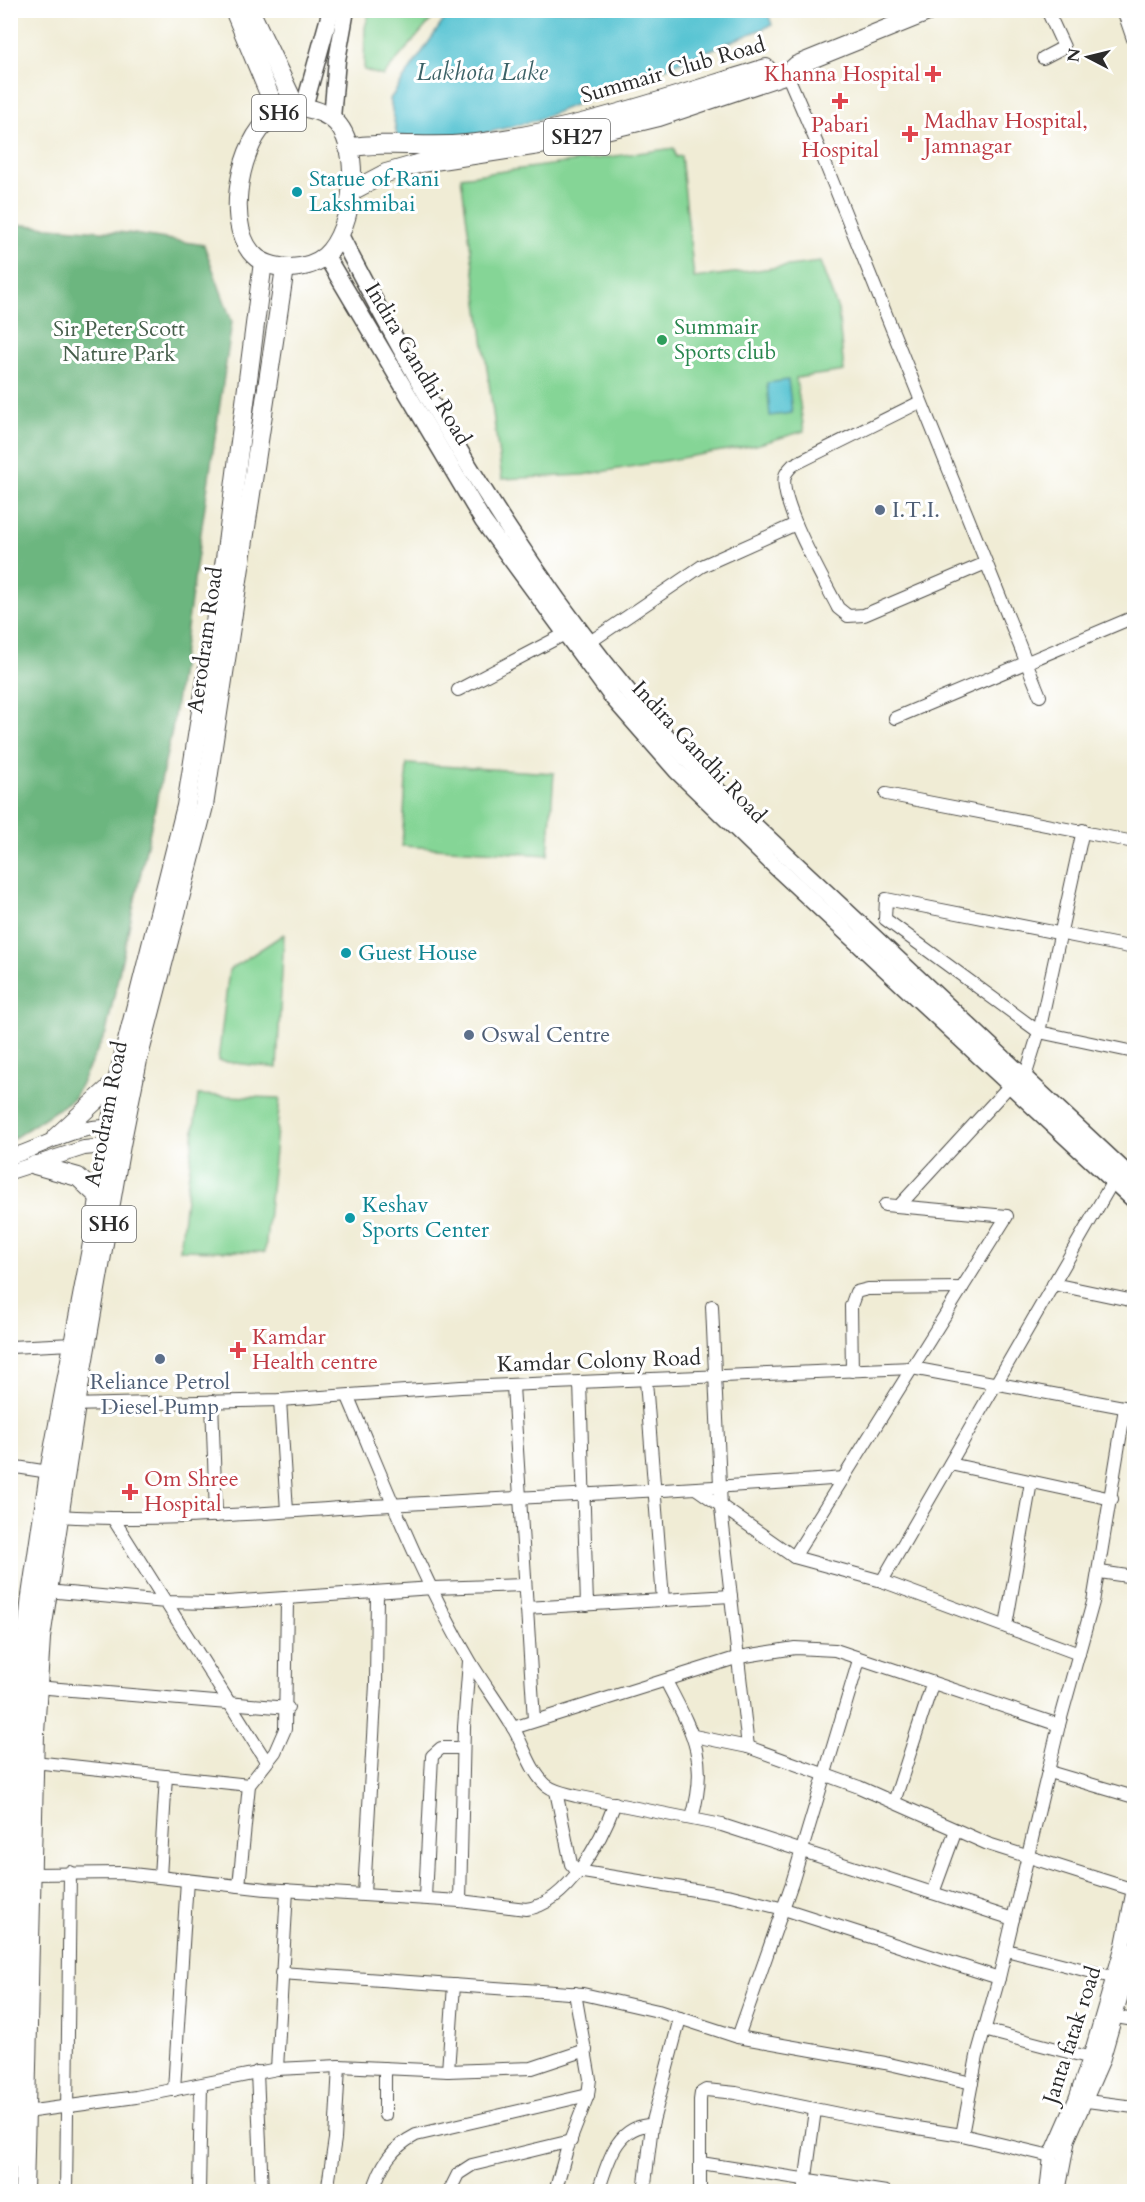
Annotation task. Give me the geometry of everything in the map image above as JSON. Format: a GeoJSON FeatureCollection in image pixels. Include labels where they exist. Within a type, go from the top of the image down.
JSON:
{"type":"FeatureCollection","features":[{"type":"Feature","properties":{"kind":"main road","name":"SH6"},"geometry":{"type":"LineString","coordinates":[[234,10],[277,113]]}},
{"type":"Feature","properties":{"kind":"main road","name":"SH6"},"geometry":{"type":"LineString","coordinates":[[250,10],[300,107]]}},
{"type":"Feature","properties":{"kind":"main road"},"geometry":{"type":"LineString","coordinates":[[300,107],[331,10]]}},
{"type":"Feature","properties":{"kind":"main road"},"geometry":{"type":"LineString","coordinates":[[332,118],[337,60],[346,10]]}},
{"type":"Feature","properties":{"kind":"main road","name":"Summair Club Road"},"geometry":{"type":"LineString","coordinates":[[352,191],[386,173],[421,163],[552,143],[659,117],[792,70],[933,10]]}},
{"type":"Feature","properties":{"kind":"main road","name":"Summair Club Road"},"geometry":{"type":"LineString","coordinates":[[348,148],[372,144],[466,144],[556,129],[783,63],[792,70]]}},
{"type":"Feature","properties":{"kind":"main road","name":"SH6"},"geometry":{"type":"LineString","coordinates":[[263,262],[249,250],[239,226],[240,180],[254,138],[277,113],[300,107],[332,118],[341,130],[348,148],[352,191],[340,235],[326,256]]}},
{"type":"Feature","properties":{"kind":"main road","name":"Indira Gandhi Road"},"geometry":{"type":"LineString","coordinates":[[340,235],[389,329],[472,474],[590,642],[674,747],[1134,1180]]}},
{"type":"Feature","properties":{"kind":"main road"},"geometry":{"type":"LineString","coordinates":[[263,262],[285,268],[312,264],[326,256]]}},
{"type":"Feature","properties":{"kind":"main road","name":"Indira Gandhi Road"},"geometry":{"type":"LineString","coordinates":[[326,256],[483,521],[614,698],[677,771],[1134,1200]]}},
{"type":"Feature","properties":{"kind":"main road","name":"Aerodram Road"},"geometry":{"type":"LineString","coordinates":[[10,2160],[14,1840],[23,1688],[49,1472],[69,1405],[110,1223],[117,1081],[186,806],[225,559],[263,262]]}},
{"type":"Feature","properties":{"kind":"main road","name":"Aerodram Road"},"geometry":{"type":"LineString","coordinates":[[24,2192],[34,1762],[23,1688],[47,1591],[59,1516],[73,1344],[100,1198],[204,806],[285,268]]}},
{"type":"Feature","properties":{"kind":"main road"},"geometry":{"type":"LineString","coordinates":[[56,1137],[117,1081]]}},
{"type":"Feature","properties":{"kind":"main road"},"geometry":{"type":"LineString","coordinates":[[35,1165],[78,1177],[100,1198]]}},
{"type":"Feature","properties":{"kind":"street"},"geometry":{"type":"LineString","coordinates":[[1043,57],[1064,47],[1047,10]]}},
{"type":"Feature","properties":{"kind":"street"},"geometry":{"type":"LineString","coordinates":[[1123,10],[1134,42]]}},
{"type":"Feature","properties":{"kind":"street"},"geometry":{"type":"LineString","coordinates":[[792,70],[821,153],[1040,696]]}},
{"type":"Feature","properties":{"kind":"street"},"geometry":{"type":"LineString","coordinates":[[920,402],[793,465],[785,474],[784,484],[796,524],[838,608],[848,615],[864,615],[986,563]]}},
{"type":"Feature","properties":{"kind":"street"},"geometry":{"type":"LineString","coordinates":[[590,642],[702,566],[796,524]]}},
{"type":"Feature","properties":{"kind":"street"},"geometry":{"type":"LineString","coordinates":[[895,718],[1134,617]]}},
{"type":"Feature","properties":{"kind":"street"},"geometry":{"type":"LineString","coordinates":[[458,690],[565,634]]}},
{"type":"Feature","properties":{"kind":"street"},"geometry":{"type":"LineString","coordinates":[[886,794],[1083,830],[1134,842]]}},
{"type":"Feature","properties":{"kind":"street"},"geometry":{"type":"LineString","coordinates":[[1025,1077],[1039,1032],[1083,830]]}},
{"type":"Feature","properties":{"kind":"street"},"geometry":{"type":"LineString","coordinates":[[1134,948],[886,899],[885,919],[1039,1032],[1134,1052]]}},
{"type":"Feature","properties":{"kind":"street"},"geometry":{"type":"LineString","coordinates":[[899,1206],[1010,1085]]}},
{"type":"Feature","properties":{"kind":"street"},"geometry":{"type":"LineString","coordinates":[[10,1157],[56,1137],[89,1127],[115,1136]]}},
{"type":"Feature","properties":{"kind":"street"},"geometry":{"type":"LineString","coordinates":[[10,1172],[115,1136]]}},
{"type":"Feature","properties":{"kind":"street"},"geometry":{"type":"LineString","coordinates":[[882,1581],[1113,1181]]}},
{"type":"Feature","properties":{"kind":"street"},"geometry":{"type":"LineString","coordinates":[[794,1557],[1007,1216],[885,1205]]}},
{"type":"Feature","properties":{"kind":"street"},"geometry":{"type":"LineString","coordinates":[[1053,1284],[1134,1301]]}},
{"type":"Feature","properties":{"kind":"street"},"geometry":{"type":"LineString","coordinates":[[852,1371],[851,1306],[856,1292],[868,1289],[962,1288]]}},
{"type":"Feature","properties":{"kind":"street"},"geometry":{"type":"LineString","coordinates":[[712,1306],[722,1487],[721,1508],[747,1748]]}},
{"type":"Feature","properties":{"kind":"street"},"geometry":{"type":"LineString","coordinates":[[10,1347],[73,1344]]}},
{"type":"Feature","properties":{"kind":"street","name":"Kamdar Colony Road"},"geometry":{"type":"LineString","coordinates":[[69,1405],[280,1400],[348,1397],[444,1388],[912,1368],[1130,1408]]}},
{"type":"Feature","properties":{"kind":"street"},"geometry":{"type":"LineString","coordinates":[[646,1381],[663,1600]]}},
{"type":"Feature","properties":{"kind":"street"},"geometry":{"type":"LineString","coordinates":[[580,1382],[587,1605]]}},
{"type":"Feature","properties":{"kind":"street"},"geometry":{"type":"LineString","coordinates":[[513,1386],[534,1720]]}},
{"type":"Feature","properties":{"kind":"street"},"geometry":{"type":"LineString","coordinates":[[348,1397],[393,1504],[470,1661],[513,1728],[537,1775],[556,1791],[692,1818],[1013,1919]]}},
{"type":"Feature","properties":{"kind":"street"},"geometry":{"type":"LineString","coordinates":[[280,1400],[287,1511]]}},
{"type":"Feature","properties":{"kind":"street"},"geometry":{"type":"LineString","coordinates":[[212,1401],[216,1516]]}},
{"type":"Feature","properties":{"kind":"street"},"geometry":{"type":"LineString","coordinates":[[962,2135],[984,2030],[1006,1950],[1059,1725],[1100,1572],[1130,1408]]}},
{"type":"Feature","properties":{"kind":"street"},"geometry":{"type":"LineString","coordinates":[[950,1464],[1112,1499]]}},
{"type":"Feature","properties":{"kind":"street"},"geometry":{"type":"LineString","coordinates":[[10,1466],[49,1472]]}},
{"type":"Feature","properties":{"kind":"street"},"geometry":{"type":"LineString","coordinates":[[59,1516],[114,1520],[216,1516],[393,1504],[654,1492],[844,1478]]}},
{"type":"Feature","properties":{"kind":"street"},"geometry":{"type":"LineString","coordinates":[[1006,1626],[1031,1482]]}},
{"type":"Feature","properties":{"kind":"street"},"geometry":{"type":"LineString","coordinates":[[697,1489],[794,1557],[882,1581],[1079,1654]]}},
{"type":"Feature","properties":{"kind":"street"},"geometry":{"type":"LineString","coordinates":[[114,1520],[266,1761]]}},
{"type":"Feature","properties":{"kind":"street"},"geometry":{"type":"LineString","coordinates":[[1100,1572],[1134,1577]]}},
{"type":"Feature","properties":{"kind":"street"},"geometry":{"type":"LineString","coordinates":[[47,1591],[166,1602],[287,1600],[433,1588],[525,1585]]}},
{"type":"Feature","properties":{"kind":"street"},"geometry":{"type":"LineString","coordinates":[[364,1894],[375,1695],[377,1592]]}},
{"type":"Feature","properties":{"kind":"street"},"geometry":{"type":"LineString","coordinates":[[526,1608],[731,1596]]}},
{"type":"Feature","properties":{"kind":"street"},"geometry":{"type":"LineString","coordinates":[[238,1886],[249,1785],[282,1742],[288,1708],[287,1600]]}},
{"type":"Feature","properties":{"kind":"street"},"geometry":{"type":"LineString","coordinates":[[513,1728],[738,1657],[795,1648],[835,1650],[932,1685],[1059,1725]]}},
{"type":"Feature","properties":{"kind":"street"},"geometry":{"type":"LineString","coordinates":[[738,2037],[784,1909],[859,1660]]}},
{"type":"Feature","properties":{"kind":"street"},"geometry":{"type":"LineString","coordinates":[[460,1901],[463,1748],[470,1661]]}},
{"type":"Feature","properties":{"kind":"street"},"geometry":{"type":"LineString","coordinates":[[666,1681],[694,1736],[700,1783],[692,1818]]}},
{"type":"Feature","properties":{"kind":"street"},"geometry":{"type":"LineString","coordinates":[[894,1802],[932,1685]]}},
{"type":"Feature","properties":{"kind":"street"},"geometry":{"type":"LineString","coordinates":[[23,1688],[288,1708]]}},
{"type":"Feature","properties":{"kind":"street"},"geometry":{"type":"LineString","coordinates":[[694,1736],[747,1748],[894,1802],[988,1844],[1134,1890]]}},
{"type":"Feature","properties":{"kind":"street"},"geometry":{"type":"LineString","coordinates":[[425,1898],[432,1756],[441,1748],[463,1748]]}},
{"type":"Feature","properties":{"kind":"street"},"geometry":{"type":"LineString","coordinates":[[34,1762],[249,1785]]}},
{"type":"Feature","properties":{"kind":"street"},"geometry":{"type":"LineString","coordinates":[[1049,1772],[1134,1797]]}},
{"type":"Feature","properties":{"kind":"street"},"geometry":{"type":"LineString","coordinates":[[159,1877],[166,1776]]}},
{"type":"Feature","properties":{"kind":"street"},"geometry":{"type":"LineString","coordinates":[[556,1791],[571,1864],[577,1871],[732,1896],[784,1909],[999,1978]]}},
{"type":"Feature","properties":{"kind":"street"},"geometry":{"type":"LineString","coordinates":[[31,1874],[123,1873],[238,1886],[425,1898],[526,1909],[538,1908],[552,1898],[577,1871],[603,1836],[615,1803]]}},
{"type":"Feature","properties":{"kind":"street"},"geometry":{"type":"LineString","coordinates":[[933,1893],[956,1830]]}},
{"type":"Feature","properties":{"kind":"street"},"geometry":{"type":"LineString","coordinates":[[66,2192],[70,1872]]}},
{"type":"Feature","properties":{"kind":"street"},"geometry":{"type":"LineString","coordinates":[[174,2090],[187,1880]]}},
{"type":"Feature","properties":{"kind":"street"},"geometry":{"type":"LineString","coordinates":[[277,2069],[287,1890]]}},
{"type":"Feature","properties":{"kind":"street","name":"Janta fatak road"},"geometry":{"type":"LineString","coordinates":[[1047,2192],[1051,2156],[1096,2060],[1112,1977],[1123,1945],[1134,1890]]}},
{"type":"Feature","properties":{"kind":"street"},"geometry":{"type":"LineString","coordinates":[[1006,1950],[1112,1977]]}},
{"type":"Feature","properties":{"kind":"street"},"geometry":{"type":"LineString","coordinates":[[1058,2192],[1068,2139],[1087,2101],[1096,2060],[1116,2017],[1134,1950]]}},
{"type":"Feature","properties":{"kind":"street"},"geometry":{"type":"LineString","coordinates":[[281,1973],[575,1993],[680,2018],[738,2037],[885,2062],[972,2083]]}},
{"type":"Feature","properties":{"kind":"street"},"geometry":{"type":"LineString","coordinates":[[448,2071],[454,1985]]}},
{"type":"Feature","properties":{"kind":"street"},"geometry":{"type":"LineString","coordinates":[[555,2192],[588,2095],[589,2069],[575,1993]]}},
{"type":"Feature","properties":{"kind":"street"},"geometry":{"type":"LineString","coordinates":[[1116,2017],[1134,2020]]}},
{"type":"Feature","properties":{"kind":"street"},"geometry":{"type":"LineString","coordinates":[[644,2192],[652,2125],[680,2018]]}},
{"type":"Feature","properties":{"kind":"street"},"geometry":{"type":"LineString","coordinates":[[984,2030],[1096,2060]]}},
{"type":"Feature","properties":{"kind":"street"},"geometry":{"type":"LineString","coordinates":[[26,2112],[174,2090],[277,2069],[339,2066],[448,2071],[532,2068],[586,2050]]}},
{"type":"Feature","properties":{"kind":"street"},"geometry":{"type":"LineString","coordinates":[[327,2192],[335,2139],[339,2066]]}},
{"type":"Feature","properties":{"kind":"street"},"geometry":{"type":"LineString","coordinates":[[385,2068],[385,2115]]}},
{"type":"Feature","properties":{"kind":"street"},"geometry":{"type":"LineString","coordinates":[[257,2072],[262,2192]]}},
{"type":"Feature","properties":{"kind":"street"},"geometry":{"type":"LineString","coordinates":[[199,2192],[201,2085]]}},
{"type":"Feature","properties":{"kind":"street"},"geometry":{"type":"LineString","coordinates":[[700,2192],[700,2100],[706,2090],[736,2093],[815,2110],[962,2135],[1051,2156]]}},
{"type":"Feature","properties":{"kind":"street"},"geometry":{"type":"LineString","coordinates":[[373,2192],[385,2161],[395,2148],[416,2135],[588,2095]]}},
{"type":"Feature","properties":{"kind":"street"},"geometry":{"type":"LineString","coordinates":[[1087,2101],[1134,2108]]}},
{"type":"Feature","properties":{"kind":"street"},"geometry":{"type":"LineString","coordinates":[[804,2186],[815,2110]]}},
{"type":"Feature","properties":{"kind":"street"},"geometry":{"type":"LineString","coordinates":[[598,2192],[620,2140],[629,2129],[639,2125],[652,2125]]}},
{"type":"Feature","properties":{"kind":"street"},"geometry":{"type":"LineString","coordinates":[[449,2192],[458,2174],[472,2165],[571,2141]]}},
{"type":"Feature","properties":{"kind":"street"},"geometry":{"type":"LineString","coordinates":[[701,2163],[804,2186],[886,2192]]}},
{"type":"Feature","properties":{"kind":"green space"},"geometry":{"type":"Polygon","coordinates":[[[370,10],[439,11],[383,76],[364,70],[365,27],[370,10]]]}},
{"type":"Feature","properties":{"kind":"green space","name":"Summair Sports club"},"geometry":{"type":"Polygon","coordinates":[[[674,148],[676,157],[681,156],[694,278],[820,262],[838,310],[844,371],[796,378],[804,431],[756,445],[583,475],[502,479],[461,177],[674,148]]]}},
{"type":"Feature","properties":{"kind":"green space","name":"Sir Peter Scott Nature Park"},"geometry":{"type":"Polygon","coordinates":[[[11,224],[128,233],[204,245],[232,322],[172,730],[106,1033],[73,1099],[11,1140],[11,224]]]}},
{"type":"Feature","properties":{"kind":"green space"},"geometry":{"type":"Polygon","coordinates":[[[407,764],[554,773],[548,855],[402,846],[407,764]]]}},
{"type":"Feature","properties":{"kind":"green space"},"geometry":{"type":"Polygon","coordinates":[[[284,934],[277,1068],[218,1061],[229,970],[284,934]]]}},
{"type":"Feature","properties":{"kind":"green space"},"geometry":{"type":"Polygon","coordinates":[[[198,1095],[280,1098],[265,1252],[180,1250],[198,1095]]]}},
{"type":"Feature","properties":{"kind":"water","name":"Lakhota Lake"},"geometry":{"type":"Polygon","coordinates":[[[767,10],[772,25],[537,120],[443,144],[397,136],[390,99],[450,11],[767,10]]]}},
{"type":"Feature","properties":{"kind":"water"},"geometry":{"type":"Polygon","coordinates":[[[788,380],[792,413],[770,416],[767,383],[788,380]]]}},
{"type":"Feature","properties":{"kind":"place","name":"Khanna Hospital"},"geometry":{"type":"Point","coordinates":[933,74]}},
{"type":"Feature","properties":{"kind":"place","name":"Pabari Hospital"},"geometry":{"type":"Point","coordinates":[840,101]}},
{"type":"Feature","properties":{"kind":"place","name":"Madhav Hospital, Jamnagar"},"geometry":{"type":"Point","coordinates":[910,134]}},
{"type":"Feature","properties":{"kind":"place","name":"Statue of Rani Lakshmibai"},"geometry":{"type":"Point","coordinates":[297,192]}},
{"type":"Feature","properties":{"kind":"place","name":"Summair Sports club"},"geometry":{"type":"Point","coordinates":[662,340]}},
{"type":"Feature","properties":{"kind":"place","name":"I.T.I."},"geometry":{"type":"Point","coordinates":[880,510]}},
{"type":"Feature","properties":{"kind":"place","name":"Guest House"},"geometry":{"type":"Point","coordinates":[346,953]}},
{"type":"Feature","properties":{"kind":"place","name":"Oswal Centre"},"geometry":{"type":"Point","coordinates":[469,1035]}},
{"type":"Feature","properties":{"kind":"place","name":"Keshav Sports Center"},"geometry":{"type":"Point","coordinates":[350,1218]}},
{"type":"Feature","properties":{"kind":"place","name":"Kamdar Health centre"},"geometry":{"type":"Point","coordinates":[238,1350]}},
{"type":"Feature","properties":{"kind":"place","name":"Reliance Petrol Diesel Pump"},"geometry":{"type":"Point","coordinates":[160,1359]}},
{"type":"Feature","properties":{"kind":"place","name":"Om Shree Hospital"},"geometry":{"type":"Point","coordinates":[130,1492]}}]}
